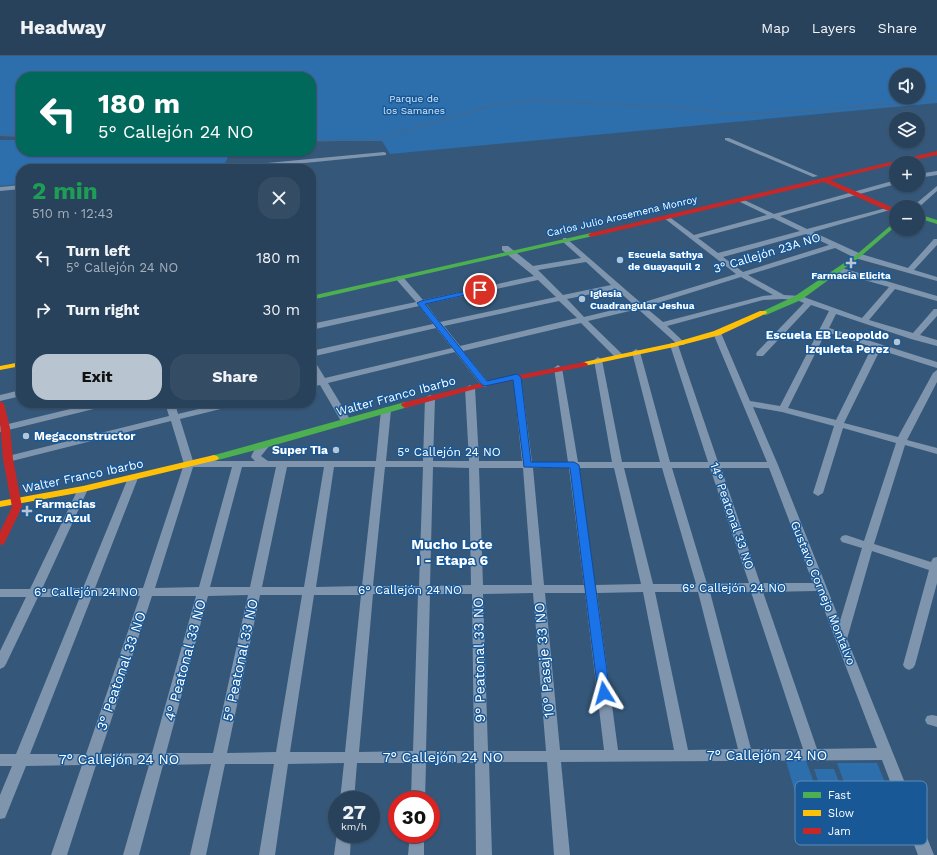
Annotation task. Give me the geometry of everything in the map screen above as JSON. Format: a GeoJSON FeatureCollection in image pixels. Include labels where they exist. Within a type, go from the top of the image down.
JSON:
{"type":"FeatureCollection","features":[{"type":"Feature","properties":{"kind":"main road","name":"Carlos Julio Arosemena Monroy"},"geometry":{"type":"LineString","coordinates":[[316,290],[507,250],[937,150]]}},
{"type":"Feature","properties":{"kind":"main road","name":"Carlos Julio Arosemena Monroy"},"geometry":{"type":"LineString","coordinates":[[924,156],[937,153]]}},
{"type":"Feature","properties":{"kind":"main road","name":"Carlos Julio Arosemena Monroy"},"geometry":{"type":"LineString","coordinates":[[316,297],[399,278],[507,250],[566,240],[740,200],[822,177],[889,164]]}},
{"type":"Feature","properties":{"kind":"main road"},"geometry":{"type":"LineString","coordinates":[[822,177],[889,209]]}},
{"type":"Feature","properties":{"kind":"main road"},"geometry":{"type":"LineString","coordinates":[[925,218],[937,222]]}},
{"type":"Feature","properties":{"kind":"main road","name":"Walter Franco Ibarbo"},"geometry":{"type":"LineString","coordinates":[[0,504],[83,490],[265,445],[346,421],[485,384],[677,344],[717,333],[798,298],[858,256],[889,229]]}},
{"type":"Feature","properties":{"kind":"main road"},"geometry":{"type":"LineString","coordinates":[[0,361],[16,357]]}},
{"type":"Feature","properties":{"kind":"main road"},"geometry":{"type":"LineString","coordinates":[[0,368],[16,365]]}},
{"type":"Feature","properties":{"kind":"main road"},"geometry":{"type":"LineString","coordinates":[[0,404],[13,492],[16,502],[15,512],[0,542]]}},
{"type":"Feature","properties":{"kind":"street"},"geometry":{"type":"LineString","coordinates":[[727,138],[822,177]]}},
{"type":"Feature","properties":{"kind":"street"},"geometry":{"type":"LineString","coordinates":[[278,164],[384,154]]}},
{"type":"Feature","properties":{"kind":"street"},"geometry":{"type":"LineString","coordinates":[[925,174],[937,173]]}},
{"type":"Feature","properties":{"kind":"street"},"geometry":{"type":"LineString","coordinates":[[693,237],[889,184]]}},
{"type":"Feature","properties":{"kind":"street"},"geometry":{"type":"LineString","coordinates":[[0,189],[16,187]]}},
{"type":"Feature","properties":{"kind":"street"},"geometry":{"type":"LineString","coordinates":[[922,200],[937,188]]}},
{"type":"Feature","properties":{"kind":"street"},"geometry":{"type":"LineString","coordinates":[[740,200],[858,256],[937,279]]}},
{"type":"Feature","properties":{"kind":"street"},"geometry":{"type":"LineString","coordinates":[[717,256],[806,231],[889,211]]}},
{"type":"Feature","properties":{"kind":"street"},"geometry":{"type":"LineString","coordinates":[[666,217],[741,274],[782,297]]}},
{"type":"Feature","properties":{"kind":"street","name":"14° Peatonal 33 NO"},"geometry":{"type":"LineString","coordinates":[[566,240],[662,325],[677,344],[715,465],[812,754]]}},
{"type":"Feature","properties":{"kind":"street"},"geometry":{"type":"LineString","coordinates":[[909,271],[937,241]]}},
{"type":"Feature","properties":{"kind":"street","name":"3° Callejón 23A NO"},"geometry":{"type":"LineString","coordinates":[[316,383],[640,306],[836,245]]}},
{"type":"Feature","properties":{"kind":"street"},"geometry":{"type":"LineString","coordinates":[[507,250],[532,269],[620,356]]}},
{"type":"Feature","properties":{"kind":"street"},"geometry":{"type":"LineString","coordinates":[[532,269],[587,259]]}},
{"type":"Feature","properties":{"kind":"street"},"geometry":{"type":"LineString","coordinates":[[839,270],[937,299]]}},
{"type":"Feature","properties":{"kind":"street"},"geometry":{"type":"LineString","coordinates":[[316,326],[539,277]]}},
{"type":"Feature","properties":{"kind":"street"},"geometry":{"type":"LineString","coordinates":[[399,278],[421,303],[485,384]]}},
{"type":"Feature","properties":{"kind":"street"},"geometry":{"type":"LineString","coordinates":[[316,353],[438,324],[617,286]]}},
{"type":"Feature","properties":{"kind":"street"},"geometry":{"type":"LineString","coordinates":[[864,321],[894,286]]}},
{"type":"Feature","properties":{"kind":"street"},"geometry":{"type":"LineString","coordinates":[[662,325],[763,298],[798,298],[808,303],[937,344]]}},
{"type":"Feature","properties":{"kind":"street"},"geometry":{"type":"LineString","coordinates":[[760,354],[808,303]]}},
{"type":"Feature","properties":{"kind":"street"},"geometry":{"type":"LineString","coordinates":[[783,409],[833,311]]}},
{"type":"Feature","properties":{"kind":"street"},"geometry":{"type":"LineString","coordinates":[[914,336],[937,311]]}},
{"type":"Feature","properties":{"kind":"street"},"geometry":{"type":"LineString","coordinates":[[824,329],[937,366]]}},
{"type":"Feature","properties":{"kind":"street","name":"Gustavo Cornejo Montalvo"},"geometry":{"type":"LineString","coordinates":[[717,333],[747,403],[821,587],[897,781]]}},
{"type":"Feature","properties":{"kind":"street"},"geometry":{"type":"LineString","coordinates":[[818,493],[839,424],[877,346]]}},
{"type":"Feature","properties":{"kind":"street"},"geometry":{"type":"LineString","coordinates":[[636,352],[666,465],[703,588],[746,755]]}},
{"type":"Feature","properties":{"kind":"street"},"geometry":{"type":"LineString","coordinates":[[598,360],[618,465],[648,589],[682,755]]}},
{"type":"Feature","properties":{"kind":"street"},"geometry":{"type":"LineString","coordinates":[[558,368],[574,465],[612,756]]}},
{"type":"Feature","properties":{"kind":"street"},"geometry":{"type":"LineString","coordinates":[[316,371],[346,421]]}},
{"type":"Feature","properties":{"kind":"street"},"geometry":{"type":"LineString","coordinates":[[842,640],[868,546],[901,441],[937,373]]}},
{"type":"Feature","properties":{"kind":"street","name":"10° Pasaje 33 NO"},"geometry":{"type":"LineString","coordinates":[[517,377],[527,465],[562,855]]}},
{"type":"Feature","properties":{"kind":"street","name":"9° Peatonal 33 NO"},"geometry":{"type":"LineString","coordinates":[[470,388],[475,465],[484,855]]}},
{"type":"Feature","properties":{"kind":"street"},"geometry":{"type":"LineString","coordinates":[[0,398],[16,394]]}},
{"type":"Feature","properties":{"kind":"street"},"geometry":{"type":"LineString","coordinates":[[418,791],[430,398]]}},
{"type":"Feature","properties":{"kind":"street"},"geometry":{"type":"LineString","coordinates":[[747,403],[783,409],[937,451]]}},
{"type":"Feature","properties":{"kind":"street"},"geometry":{"type":"LineString","coordinates":[[3,429],[87,408]]}},
{"type":"Feature","properties":{"kind":"street"},"geometry":{"type":"LineString","coordinates":[[172,408],[189,464]]}},
{"type":"Feature","properties":{"kind":"street"},"geometry":{"type":"LineString","coordinates":[[8,459],[214,408]]}},
{"type":"Feature","properties":{"kind":"street"},"geometry":{"type":"LineString","coordinates":[[348,791],[386,410]]}},
{"type":"Feature","properties":{"kind":"street"},"geometry":{"type":"LineString","coordinates":[[265,445],[256,456],[262,462],[269,465]]}},
{"type":"Feature","properties":{"kind":"street","name":"5° Callejón 24 NO"},"geometry":{"type":"LineString","coordinates":[[189,464],[772,465]]}},
{"type":"Feature","properties":{"kind":"street","name":"3° Peatonal 33 NO"},"geometry":{"type":"LineString","coordinates":[[59,855],[189,464]]}},
{"type":"Feature","properties":{"kind":"street","name":"4° Peatonal 33 NO"},"geometry":{"type":"LineString","coordinates":[[131,855],[238,465]]}},
{"type":"Feature","properties":{"kind":"street","name":"5° Peatonal 33 NO"},"geometry":{"type":"LineString","coordinates":[[198,855],[282,465]]}},
{"type":"Feature","properties":{"kind":"street"},"geometry":{"type":"LineString","coordinates":[[268,855],[329,465]]}},
{"type":"Feature","properties":{"kind":"street"},"geometry":{"type":"LineString","coordinates":[[0,813],[133,478]]}},
{"type":"Feature","properties":{"kind":"street"},"geometry":{"type":"LineString","coordinates":[[0,664],[32,593],[83,490]]}},
{"type":"Feature","properties":{"kind":"street"},"geometry":{"type":"LineString","coordinates":[[846,539],[936,565],[909,665]]}},
{"type":"Feature","properties":{"kind":"street","name":"6° Callejón 24 NO"},"geometry":{"type":"LineString","coordinates":[[0,593],[821,587]]}},
{"type":"Feature","properties":{"kind":"street","name":"7° Callejón 24 NO"},"geometry":{"type":"LineString","coordinates":[[0,760],[886,754]]}},
{"type":"Feature","properties":{"kind":"street"},"geometry":{"type":"LineString","coordinates":[[342,855],[343,843]]}},
{"type":"Feature","properties":{"kind":"street"},"geometry":{"type":"LineString","coordinates":[[416,855],[417,843]]}},
{"type":"Feature","properties":{"kind":"street","name":"Gustavo Cornejo Montalvo"},"geometry":{"type":"LineString","coordinates":[[922,845],[926,855]]}},
{"type":"Feature","properties":{"kind":"green space","name":"Parque de los Samanes"},"geometry":{"type":"Polygon","coordinates":[[[0,56],[937,56],[937,103],[390,154],[382,141],[316,141],[316,72],[16,72],[16,137],[0,136],[0,56]]]}},
{"type":"Feature","properties":{"kind":"green space"},"geometry":{"type":"Polygon","coordinates":[[[0,140],[16,140],[16,156],[228,156],[224,164],[16,164],[16,184],[0,186],[0,140]]]}},
{"type":"Feature","properties":{"kind":"green space"},"geometry":{"type":"Polygon","coordinates":[[[785,758],[805,758],[813,781],[795,781],[795,792],[785,758]]]}},
{"type":"Feature","properties":{"kind":"green space"},"geometry":{"type":"Polygon","coordinates":[[[837,763],[877,763],[884,781],[844,781],[837,763]]]}},
{"type":"Feature","properties":{"kind":"green space"},"geometry":{"type":"Polygon","coordinates":[[[814,769],[834,769],[839,781],[818,781],[814,769]]]}},
{"type":"Feature","properties":{"kind":"waterway"},"geometry":{"type":"LineString","coordinates":[[925,88],[937,88]]}},
{"type":"Feature","properties":{"kind":"waterway"},"geometry":{"type":"LineString","coordinates":[[925,94],[933,97],[934,99],[925,100]]}},
{"type":"Feature","properties":{"kind":"waterway"},"geometry":{"type":"LineString","coordinates":[[316,141],[377,139],[494,105],[532,100],[685,108],[732,114],[812,111],[889,104]]}},
{"type":"Feature","properties":{"kind":"waterway"},"geometry":{"type":"LineString","coordinates":[[0,135],[16,135]]}},
{"type":"Feature","properties":{"kind":"traffic: fast"},"geometry":{"type":"LineString","coordinates":[[925,218],[937,222]]}},
{"type":"Feature","properties":{"kind":"traffic: fast"},"geometry":{"type":"LineString","coordinates":[[763,313],[798,298],[858,256],[889,229]]}},
{"type":"Feature","properties":{"kind":"traffic: fast"},"geometry":{"type":"LineString","coordinates":[[316,297],[591,235]]}},
{"type":"Feature","properties":{"kind":"traffic: fast"},"geometry":{"type":"LineString","coordinates":[[214,458],[405,405]]}},
{"type":"Feature","properties":{"kind":"traffic: slow"},"geometry":{"type":"LineString","coordinates":[[584,364],[674,345],[717,333],[763,313]]}},
{"type":"Feature","properties":{"kind":"traffic: slow"},"geometry":{"type":"LineString","coordinates":[[0,368],[16,365]]}},
{"type":"Feature","properties":{"kind":"traffic: slow"},"geometry":{"type":"LineString","coordinates":[[0,504],[83,489],[214,458]]}},
{"type":"Feature","properties":{"kind":"traffic: jam"},"geometry":{"type":"LineString","coordinates":[[591,235],[937,153]]}},
{"type":"Feature","properties":{"kind":"traffic: jam"},"geometry":{"type":"LineString","coordinates":[[825,180],[889,209]]}},
{"type":"Feature","properties":{"kind":"traffic: jam"},"geometry":{"type":"LineString","coordinates":[[405,405],[485,384],[584,364]]}},
{"type":"Feature","properties":{"kind":"traffic: jam"},"geometry":{"type":"LineString","coordinates":[[0,404],[6,428],[8,459],[17,507],[0,542]]}},
{"type":"Feature","properties":{"kind":"place","name":"Escuela Sathya de Guayaquil 2"},"geometry":{"type":"Point","coordinates":[620,260]}},
{"type":"Feature","properties":{"kind":"place","name":"Farmacia Elicita"},"geometry":{"type":"Point","coordinates":[851,263]}},
{"type":"Feature","properties":{"kind":"place","name":"Iglesia Cuadrangular Jeshua"},"geometry":{"type":"Point","coordinates":[582,299]}},
{"type":"Feature","properties":{"kind":"place","name":"Escuela EB Leopoldo Izquieta Perez"},"geometry":{"type":"Point","coordinates":[897,342]}},
{"type":"Feature","properties":{"kind":"place","name":"Megaconstructor"},"geometry":{"type":"Point","coordinates":[26,436]}},
{"type":"Feature","properties":{"kind":"place","name":"Super Tia"},"geometry":{"type":"Point","coordinates":[336,450]}},
{"type":"Feature","properties":{"kind":"place","name":"Farmacias Cruz Azul"},"geometry":{"type":"Point","coordinates":[27,511]}},
{"type":"Feature","properties":{"kind":"district","name":"Mucho Lote I - Etapa 6"},"geometry":{"type":"Point","coordinates":[452,552]}},
{"type":"Feature","properties":{"kind":"route"},"geometry":{"type":"LineString","coordinates":[[480,290],[421,303],[485,384],[517,377],[527,465],[574,465],[604,693]]}}]}
